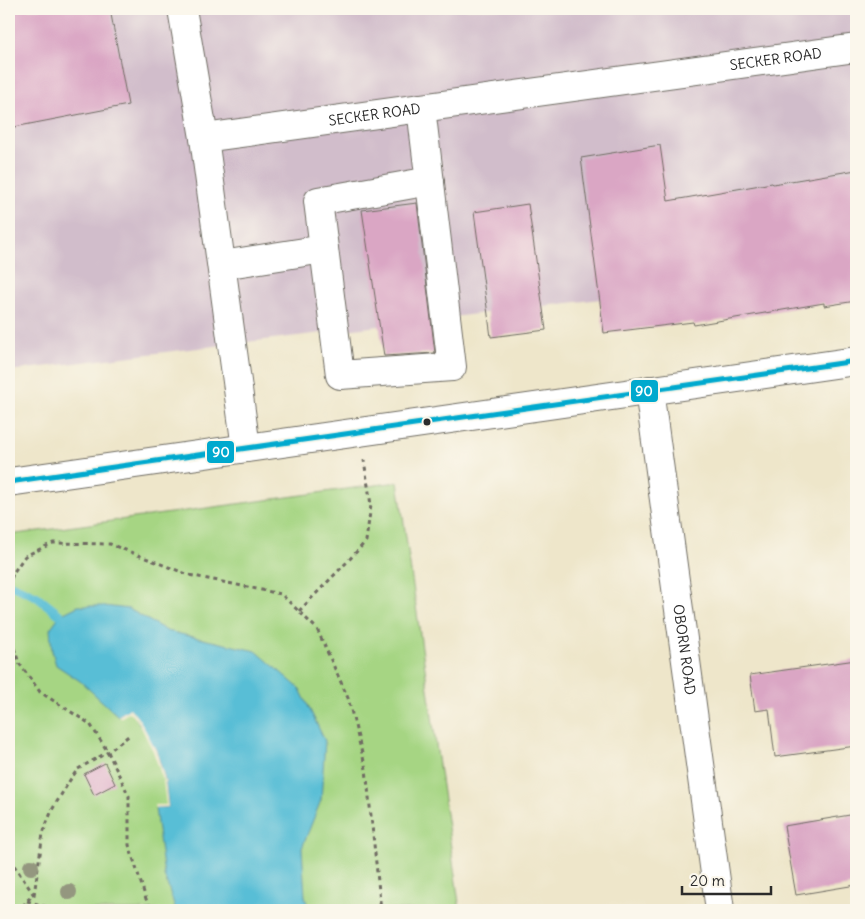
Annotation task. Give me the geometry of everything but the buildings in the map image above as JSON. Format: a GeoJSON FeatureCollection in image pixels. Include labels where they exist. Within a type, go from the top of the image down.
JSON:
{"type":"FeatureCollection","features":[{"type":"Feature","properties":{"kind":"street"},"geometry":{"type":"LineString","coordinates":[[182,9],[204,138],[246,448]]}},
{"type":"Feature","properties":{"kind":"street","name":"SECKER ROAD"},"geometry":{"type":"LineString","coordinates":[[204,138],[856,48]]}},
{"type":"Feature","properties":{"kind":"street"},"geometry":{"type":"LineString","coordinates":[[422,108],[452,366],[340,375],[318,201],[430,181]]}},
{"type":"Feature","properties":{"kind":"street"},"geometry":{"type":"LineString","coordinates":[[222,266],[324,248]]}},
{"type":"Feature","properties":{"kind":"street"},"geometry":{"type":"LineString","coordinates":[[9,482],[856,361]]}},
{"type":"Feature","properties":{"kind":"street","name":"OBORN ROAD"},"geometry":{"type":"LineString","coordinates":[[649,390],[720,910]]}},
{"type":"Feature","properties":{"kind":"path"},"geometry":{"type":"LineString","coordinates":[[299,611],[366,541],[371,505],[360,432]]}},
{"type":"Feature","properties":{"kind":"path"},"geometry":{"type":"LineString","coordinates":[[9,586],[13,573],[25,556],[53,543],[110,544],[190,575],[281,594],[317,629],[348,698],[366,769],[381,910]]}},
{"type":"Feature","properties":{"kind":"path"},"geometry":{"type":"LineString","coordinates":[[9,632],[18,663],[40,692],[90,724],[108,752],[128,796],[129,846],[146,899],[152,910]]}},
{"type":"Feature","properties":{"kind":"path"},"geometry":{"type":"LineString","coordinates":[[22,910],[26,901],[34,895],[43,833],[52,810],[70,780],[78,769],[108,752],[131,734]]}},
{"type":"Feature","properties":{"kind":"path"},"geometry":{"type":"LineString","coordinates":[[9,860],[34,895]]}},
{"type":"Feature","properties":{"kind":"path"},"geometry":{"type":"LineString","coordinates":[[26,901],[57,910]]}},
{"type":"Feature","properties":{"kind":"shaded area"},"geometry":{"type":"Polygon","coordinates":[[[9,9],[856,9],[856,268],[9,371],[9,9]]]}},
{"type":"Feature","properties":{"kind":"green space"},"geometry":{"type":"Polygon","coordinates":[[[398,482],[460,910],[20,910],[9,904],[9,535],[398,482]]]}},
{"type":"Feature","properties":{"kind":"water"},"geometry":{"type":"Polygon","coordinates":[[[78,606],[104,606],[129,609],[167,631],[256,651],[300,689],[325,741],[321,800],[302,848],[305,897],[309,910],[176,910],[164,875],[155,808],[168,807],[165,780],[156,750],[130,709],[118,716],[80,681],[56,665],[52,651],[50,629],[60,615],[78,606]]]}},
{"type":"Feature","properties":{"kind":"pier"},"geometry":{"type":"Polygon","coordinates":[[[130,708],[141,722],[156,750],[165,780],[168,807],[155,808],[154,805],[166,805],[163,780],[153,751],[139,723],[130,712],[120,718],[118,716],[130,708]]]}},
{"type":"Feature","properties":{"kind":"waterway"},"geometry":{"type":"LineString","coordinates":[[9,584],[36,596],[60,615]]}},
{"type":"Feature","properties":{"kind":"transit line","name":"90"},"geometry":{"type":"LineString","coordinates":[[9,482],[856,361]]}}]}
